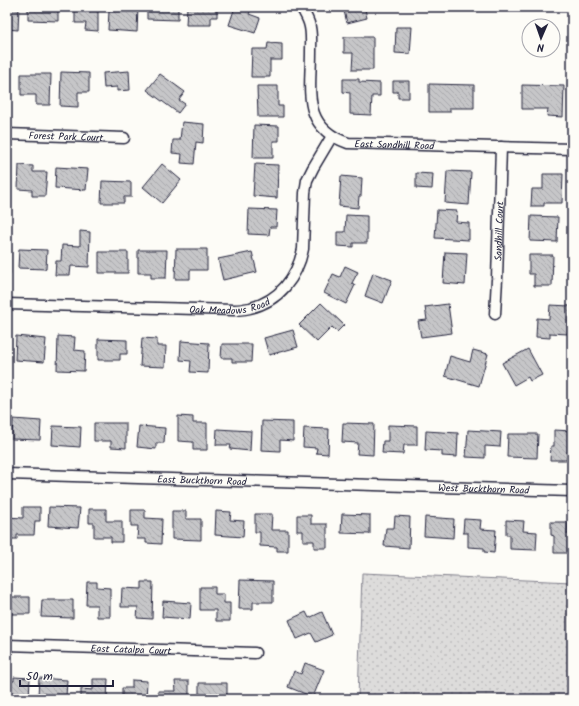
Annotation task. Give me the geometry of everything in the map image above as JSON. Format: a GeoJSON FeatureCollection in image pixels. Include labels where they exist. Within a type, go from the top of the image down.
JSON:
{"type":"FeatureCollection","features":[{"type":"Feature","properties":{"kind":"street","name":"East Sandhill Road"},"geometry":{"type":"LineString","coordinates":[[301,7],[309,24],[310,31],[311,102],[314,115],[321,127],[339,140],[348,143],[572,149]]}},
{"type":"Feature","properties":{"kind":"street","name":"Forest Park Court"},"geometry":{"type":"LineString","coordinates":[[7,134],[124,138]]}},
{"type":"Feature","properties":{"kind":"street","name":"Oak Meadows Road"},"geometry":{"type":"LineString","coordinates":[[7,304],[234,310],[248,309],[267,301],[278,294],[288,284],[295,273],[301,258],[303,249],[307,180],[332,136]]}},
{"type":"Feature","properties":{"kind":"street","name":"Sandhill Court"},"geometry":{"type":"LineString","coordinates":[[495,314],[498,272],[501,147]]}},
{"type":"Feature","properties":{"kind":"street","name":"East Buckthorn Road"},"geometry":{"type":"LineString","coordinates":[[7,474],[396,485]]}},
{"type":"Feature","properties":{"kind":"street","name":"West Buckthorn Road"},"geometry":{"type":"LineString","coordinates":[[396,485],[572,491]]}},
{"type":"Feature","properties":{"kind":"street","name":"East Catalpa Court"},"geometry":{"type":"LineString","coordinates":[[7,645],[255,653]]}},
{"type":"Feature","properties":{"kind":"shaded area"},"geometry":{"type":"Polygon","coordinates":[[[362,573],[572,582],[572,699],[358,699],[362,573]]]}},
{"type":"Feature","properties":{"kind":"building"},"geometry":{"type":"Polygon","coordinates":[[[7,7],[19,7],[18,30],[7,29],[7,7]]]}},
{"type":"Feature","properties":{"kind":"building"},"geometry":{"type":"Polygon","coordinates":[[[28,7],[58,7],[58,21],[28,20],[28,7]]]}},
{"type":"Feature","properties":{"kind":"building"},"geometry":{"type":"Polygon","coordinates":[[[68,7],[98,8],[98,31],[85,30],[86,23],[75,23],[75,9],[68,9],[68,7]]]}},
{"type":"Feature","properties":{"kind":"building"},"geometry":{"type":"Polygon","coordinates":[[[119,7],[138,7],[137,32],[108,30],[109,11],[119,11],[119,7]]]}},
{"type":"Feature","properties":{"kind":"building"},"geometry":{"type":"Polygon","coordinates":[[[147,7],[178,7],[178,20],[147,19],[147,7]]]}},
{"type":"Feature","properties":{"kind":"building"},"geometry":{"type":"Polygon","coordinates":[[[187,7],[217,7],[217,17],[211,17],[211,25],[186,25],[187,7]]]}},
{"type":"Feature","properties":{"kind":"building"},"geometry":{"type":"Polygon","coordinates":[[[235,7],[252,7],[249,14],[260,18],[255,33],[229,25],[235,7]]]}},
{"type":"Feature","properties":{"kind":"building"},"geometry":{"type":"Polygon","coordinates":[[[343,7],[371,7],[365,9],[367,18],[347,23],[343,7]]]}},
{"type":"Feature","properties":{"kind":"building"},"geometry":{"type":"Polygon","coordinates":[[[396,27],[412,27],[410,54],[395,53],[396,27]]]}},
{"type":"Feature","properties":{"kind":"building"},"geometry":{"type":"Polygon","coordinates":[[[344,37],[373,37],[373,70],[352,70],[353,53],[344,53],[344,37]]]}},
{"type":"Feature","properties":{"kind":"building"},"geometry":{"type":"Polygon","coordinates":[[[268,43],[282,44],[282,60],[270,60],[270,77],[251,77],[252,49],[267,49],[268,43]]]}},
{"type":"Feature","properties":{"kind":"building"},"geometry":{"type":"Polygon","coordinates":[[[129,71],[130,90],[117,91],[117,87],[104,88],[103,73],[129,71]]]}},
{"type":"Feature","properties":{"kind":"building"},"geometry":{"type":"Polygon","coordinates":[[[61,72],[89,73],[89,92],[78,92],[78,107],[60,106],[61,72]]]}},
{"type":"Feature","properties":{"kind":"building"},"geometry":{"type":"Polygon","coordinates":[[[21,74],[51,74],[50,105],[36,105],[36,95],[21,95],[21,74]]]}},
{"type":"Feature","properties":{"kind":"building"},"geometry":{"type":"Polygon","coordinates":[[[160,74],[185,92],[179,100],[185,104],[178,113],[147,90],[160,74]]]}},
{"type":"Feature","properties":{"kind":"building"},"geometry":{"type":"Polygon","coordinates":[[[343,79],[359,79],[359,82],[380,83],[380,96],[372,96],[371,115],[350,114],[350,93],[343,92],[343,79]]]}},
{"type":"Feature","properties":{"kind":"building"},"geometry":{"type":"Polygon","coordinates":[[[7,80],[11,80],[11,100],[7,100],[7,80]]]}},
{"type":"Feature","properties":{"kind":"building"},"geometry":{"type":"Polygon","coordinates":[[[393,81],[409,81],[409,98],[398,98],[398,92],[393,92],[393,81]]]}},
{"type":"Feature","properties":{"kind":"building"},"geometry":{"type":"Polygon","coordinates":[[[429,84],[474,85],[474,108],[450,108],[450,112],[429,112],[429,84]]]}},
{"type":"Feature","properties":{"kind":"building"},"geometry":{"type":"Polygon","coordinates":[[[522,85],[564,86],[563,117],[547,116],[548,109],[522,109],[522,85]]]}},
{"type":"Feature","properties":{"kind":"building"},"geometry":{"type":"Polygon","coordinates":[[[257,86],[278,86],[278,106],[283,106],[283,117],[258,117],[257,86]]]}},
{"type":"Feature","properties":{"kind":"building"},"geometry":{"type":"Polygon","coordinates":[[[182,122],[204,124],[203,143],[196,142],[194,164],[181,163],[182,154],[172,153],[173,140],[180,140],[182,122]]]}},
{"type":"Feature","properties":{"kind":"building"},"geometry":{"type":"Polygon","coordinates":[[[254,125],[279,126],[279,141],[273,141],[273,158],[253,158],[254,125]]]}},
{"type":"Feature","properties":{"kind":"building"},"geometry":{"type":"Polygon","coordinates":[[[162,164],[181,180],[162,203],[143,187],[162,164]]]}},
{"type":"Feature","properties":{"kind":"building"},"geometry":{"type":"Polygon","coordinates":[[[255,164],[278,165],[277,198],[253,196],[255,164]]]}},
{"type":"Feature","properties":{"kind":"building"},"geometry":{"type":"Polygon","coordinates":[[[19,165],[33,166],[33,172],[47,172],[45,196],[32,196],[32,190],[18,189],[19,165]]]}},
{"type":"Feature","properties":{"kind":"building"},"geometry":{"type":"Polygon","coordinates":[[[56,167],[88,169],[86,190],[55,188],[56,167]]]}},
{"type":"Feature","properties":{"kind":"building"},"geometry":{"type":"Polygon","coordinates":[[[447,171],[471,172],[469,205],[445,203],[447,171]]]}},
{"type":"Feature","properties":{"kind":"building"},"geometry":{"type":"Polygon","coordinates":[[[416,173],[433,174],[432,189],[416,188],[416,173]]]}},
{"type":"Feature","properties":{"kind":"building"},"geometry":{"type":"Polygon","coordinates":[[[543,174],[563,174],[562,203],[544,203],[544,206],[531,206],[532,189],[543,189],[543,174]]]}},
{"type":"Feature","properties":{"kind":"building"},"geometry":{"type":"Polygon","coordinates":[[[341,176],[362,178],[361,196],[359,196],[358,208],[339,206],[341,176]]]}},
{"type":"Feature","properties":{"kind":"building"},"geometry":{"type":"Polygon","coordinates":[[[102,181],[131,182],[131,197],[124,197],[124,203],[101,203],[102,181]]]}},
{"type":"Feature","properties":{"kind":"building"},"geometry":{"type":"Polygon","coordinates":[[[249,209],[277,210],[276,227],[270,227],[269,235],[248,234],[249,209]]]}},
{"type":"Feature","properties":{"kind":"building"},"geometry":{"type":"Polygon","coordinates":[[[437,210],[457,211],[456,222],[469,223],[469,240],[435,238],[437,210]]]}},
{"type":"Feature","properties":{"kind":"building"},"geometry":{"type":"Polygon","coordinates":[[[346,215],[367,216],[367,243],[353,243],[353,247],[337,246],[337,232],[345,232],[346,215]]]}},
{"type":"Feature","properties":{"kind":"building"},"geometry":{"type":"Polygon","coordinates":[[[531,216],[558,217],[557,242],[530,241],[531,216]]]}},
{"type":"Feature","properties":{"kind":"building"},"geometry":{"type":"Polygon","coordinates":[[[80,231],[90,232],[89,267],[71,266],[70,275],[55,275],[56,261],[61,261],[62,245],[80,246],[80,231]]]}},
{"type":"Feature","properties":{"kind":"building"},"geometry":{"type":"Polygon","coordinates":[[[7,249],[10,249],[10,274],[7,274],[7,249]]]}},
{"type":"Feature","properties":{"kind":"building"},"geometry":{"type":"Polygon","coordinates":[[[19,249],[47,250],[46,269],[18,268],[19,249]]]}},
{"type":"Feature","properties":{"kind":"building"},"geometry":{"type":"Polygon","coordinates":[[[176,249],[207,249],[207,270],[190,270],[190,279],[175,279],[176,249]]]}},
{"type":"Feature","properties":{"kind":"building"},"geometry":{"type":"Polygon","coordinates":[[[138,250],[167,250],[166,278],[151,278],[151,273],[138,273],[138,250]]]}},
{"type":"Feature","properties":{"kind":"building"},"geometry":{"type":"Polygon","coordinates":[[[99,252],[128,252],[128,273],[99,273],[99,252]]]}},
{"type":"Feature","properties":{"kind":"building"},"geometry":{"type":"Polygon","coordinates":[[[252,252],[257,272],[223,280],[218,259],[252,252]]]}},
{"type":"Feature","properties":{"kind":"building"},"geometry":{"type":"Polygon","coordinates":[[[445,252],[467,253],[465,285],[443,283],[445,252]]]}},
{"type":"Feature","properties":{"kind":"building"},"geometry":{"type":"Polygon","coordinates":[[[529,255],[553,255],[552,286],[534,286],[534,274],[529,274],[529,255]]]}},
{"type":"Feature","properties":{"kind":"building"},"geometry":{"type":"Polygon","coordinates":[[[345,266],[358,272],[352,283],[355,285],[346,304],[324,293],[333,274],[340,277],[345,266]]]}},
{"type":"Feature","properties":{"kind":"building"},"geometry":{"type":"Polygon","coordinates":[[[373,273],[392,280],[383,303],[365,296],[373,273]]]}},
{"type":"Feature","properties":{"kind":"building"},"geometry":{"type":"Polygon","coordinates":[[[321,303],[344,325],[337,332],[332,327],[317,342],[299,325],[321,303]]]}},
{"type":"Feature","properties":{"kind":"building"},"geometry":{"type":"Polygon","coordinates":[[[448,304],[452,333],[421,337],[418,321],[427,320],[425,307],[448,304]]]}},
{"type":"Feature","properties":{"kind":"building"},"geometry":{"type":"Polygon","coordinates":[[[550,305],[570,306],[568,334],[550,333],[550,338],[536,337],[537,318],[549,319],[550,305]]]}},
{"type":"Feature","properties":{"kind":"building"},"geometry":{"type":"Polygon","coordinates":[[[293,330],[298,347],[269,355],[264,338],[293,330]]]}},
{"type":"Feature","properties":{"kind":"building"},"geometry":{"type":"Polygon","coordinates":[[[16,336],[46,339],[44,362],[15,360],[16,336]]]}},
{"type":"Feature","properties":{"kind":"building"},"geometry":{"type":"Polygon","coordinates":[[[58,336],[75,337],[74,350],[85,351],[84,371],[57,370],[58,336]]]}},
{"type":"Feature","properties":{"kind":"building"},"geometry":{"type":"Polygon","coordinates":[[[142,338],[157,339],[157,346],[166,346],[165,367],[140,366],[142,338]]]}},
{"type":"Feature","properties":{"kind":"building"},"geometry":{"type":"Polygon","coordinates":[[[98,339],[127,340],[127,354],[120,354],[120,360],[98,360],[98,339]]]}},
{"type":"Feature","properties":{"kind":"building"},"geometry":{"type":"Polygon","coordinates":[[[181,341],[209,343],[208,373],[190,372],[191,361],[180,360],[181,341]]]}},
{"type":"Feature","properties":{"kind":"building"},"geometry":{"type":"Polygon","coordinates":[[[222,344],[252,344],[251,362],[232,362],[232,358],[221,358],[222,344]]]}},
{"type":"Feature","properties":{"kind":"building"},"geometry":{"type":"Polygon","coordinates":[[[528,349],[542,375],[530,381],[528,377],[514,385],[502,363],[528,349]]]}},
{"type":"Feature","properties":{"kind":"building"},"geometry":{"type":"Polygon","coordinates":[[[473,350],[488,354],[479,386],[445,376],[450,356],[470,362],[473,350]]]}},
{"type":"Feature","properties":{"kind":"building"},"geometry":{"type":"Polygon","coordinates":[[[178,416],[193,417],[193,423],[207,423],[207,450],[193,450],[193,442],[178,441],[178,416]]]}},
{"type":"Feature","properties":{"kind":"building"},"geometry":{"type":"Polygon","coordinates":[[[13,419],[41,421],[40,440],[12,439],[13,419]]]}},
{"type":"Feature","properties":{"kind":"building"},"geometry":{"type":"Polygon","coordinates":[[[262,421],[293,422],[293,441],[280,440],[280,451],[261,450],[262,421]]]}},
{"type":"Feature","properties":{"kind":"building"},"geometry":{"type":"Polygon","coordinates":[[[94,423],[126,423],[126,448],[111,447],[111,441],[94,441],[94,423]]]}},
{"type":"Feature","properties":{"kind":"building"},"geometry":{"type":"Polygon","coordinates":[[[343,423],[374,424],[373,455],[357,454],[358,443],[342,442],[343,423]]]}},
{"type":"Feature","properties":{"kind":"building"},"geometry":{"type":"Polygon","coordinates":[[[388,425],[417,426],[417,445],[404,445],[403,454],[382,453],[383,441],[388,441],[388,425]]]}},
{"type":"Feature","properties":{"kind":"building"},"geometry":{"type":"Polygon","coordinates":[[[53,426],[81,427],[80,447],[52,445],[53,426]]]}},
{"type":"Feature","properties":{"kind":"building"},"geometry":{"type":"Polygon","coordinates":[[[139,426],[165,428],[164,443],[156,443],[156,449],[137,447],[139,426]]]}},
{"type":"Feature","properties":{"kind":"building"},"geometry":{"type":"Polygon","coordinates":[[[304,428],[329,429],[328,454],[316,453],[317,448],[303,447],[304,428]]]}},
{"type":"Feature","properties":{"kind":"building"},"geometry":{"type":"Polygon","coordinates":[[[217,429],[251,431],[250,451],[230,449],[231,445],[216,445],[217,429]]]}},
{"type":"Feature","properties":{"kind":"building"},"geometry":{"type":"Polygon","coordinates":[[[468,430],[501,432],[500,447],[485,446],[485,458],[466,457],[468,430]]]}},
{"type":"Feature","properties":{"kind":"building"},"geometry":{"type":"Polygon","coordinates":[[[554,430],[572,431],[572,451],[568,451],[567,460],[550,460],[551,446],[554,446],[554,430]]]}},
{"type":"Feature","properties":{"kind":"building"},"geometry":{"type":"Polygon","coordinates":[[[426,431],[458,433],[457,457],[442,456],[442,451],[425,450],[426,431]]]}},
{"type":"Feature","properties":{"kind":"building"},"geometry":{"type":"Polygon","coordinates":[[[508,434],[538,434],[537,458],[507,457],[508,434]]]}},
{"type":"Feature","properties":{"kind":"building"},"geometry":{"type":"Polygon","coordinates":[[[23,507],[40,507],[40,521],[35,521],[34,535],[17,535],[17,539],[7,539],[7,517],[23,518],[23,507]]]}},
{"type":"Feature","properties":{"kind":"building"},"geometry":{"type":"Polygon","coordinates":[[[49,507],[80,508],[78,528],[48,526],[49,507]]]}},
{"type":"Feature","properties":{"kind":"building"},"geometry":{"type":"Polygon","coordinates":[[[89,509],[106,509],[106,521],[122,521],[122,542],[111,542],[111,537],[94,537],[94,523],[89,523],[89,509]]]}},
{"type":"Feature","properties":{"kind":"building"},"geometry":{"type":"Polygon","coordinates":[[[131,510],[145,510],[145,518],[162,519],[161,544],[146,543],[146,539],[137,539],[138,526],[131,526],[131,510]]]}},
{"type":"Feature","properties":{"kind":"building"},"geometry":{"type":"Polygon","coordinates":[[[172,511],[186,511],[186,519],[201,519],[201,540],[172,539],[172,511]]]}},
{"type":"Feature","properties":{"kind":"building"},"geometry":{"type":"Polygon","coordinates":[[[216,511],[231,512],[230,520],[244,521],[243,537],[215,535],[216,511]]]}},
{"type":"Feature","properties":{"kind":"building"},"geometry":{"type":"Polygon","coordinates":[[[255,514],[272,514],[271,530],[288,530],[288,551],[277,551],[277,547],[260,546],[260,532],[255,532],[255,514]]]}},
{"type":"Feature","properties":{"kind":"building"},"geometry":{"type":"Polygon","coordinates":[[[342,514],[370,515],[370,534],[341,533],[342,514]]]}},
{"type":"Feature","properties":{"kind":"building"},"geometry":{"type":"Polygon","coordinates":[[[297,515],[311,515],[311,524],[327,524],[327,548],[314,548],[314,541],[303,541],[303,531],[297,531],[297,515]]]}},
{"type":"Feature","properties":{"kind":"building"},"geometry":{"type":"Polygon","coordinates":[[[395,516],[410,517],[409,548],[384,546],[386,528],[394,528],[395,516]]]}},
{"type":"Feature","properties":{"kind":"building"},"geometry":{"type":"Polygon","coordinates":[[[425,517],[454,519],[453,538],[424,536],[425,517]]]}},
{"type":"Feature","properties":{"kind":"building"},"geometry":{"type":"Polygon","coordinates":[[[464,519],[481,520],[480,529],[496,530],[494,553],[484,552],[484,548],[468,547],[468,533],[463,533],[464,519]]]}},
{"type":"Feature","properties":{"kind":"building"},"geometry":{"type":"Polygon","coordinates":[[[506,520],[524,521],[523,531],[537,532],[536,550],[510,549],[510,535],[506,535],[506,520]]]}},
{"type":"Feature","properties":{"kind":"building"},"geometry":{"type":"Polygon","coordinates":[[[551,522],[568,522],[567,534],[572,534],[572,553],[554,553],[554,536],[551,535],[551,522]]]}},
{"type":"Feature","properties":{"kind":"building"},"geometry":{"type":"Polygon","coordinates":[[[240,580],[273,581],[273,602],[253,602],[253,609],[239,609],[240,580]]]}},
{"type":"Feature","properties":{"kind":"building"},"geometry":{"type":"Polygon","coordinates":[[[87,582],[97,582],[97,587],[110,588],[110,617],[97,617],[97,605],[86,605],[87,582]]]}},
{"type":"Feature","properties":{"kind":"building"},"geometry":{"type":"Polygon","coordinates":[[[142,582],[153,582],[152,619],[137,618],[138,607],[121,607],[122,588],[142,589],[142,582]]]}},
{"type":"Feature","properties":{"kind":"building"},"geometry":{"type":"Polygon","coordinates":[[[200,587],[215,587],[215,594],[224,594],[224,603],[230,603],[230,621],[216,621],[216,610],[200,610],[200,587]]]}},
{"type":"Feature","properties":{"kind":"building"},"geometry":{"type":"Polygon","coordinates":[[[7,597],[30,597],[30,614],[7,614],[7,597]]]}},
{"type":"Feature","properties":{"kind":"building"},"geometry":{"type":"Polygon","coordinates":[[[42,600],[73,600],[73,618],[41,617],[42,600]]]}},
{"type":"Feature","properties":{"kind":"building"},"geometry":{"type":"Polygon","coordinates":[[[163,601],[191,603],[190,619],[162,617],[163,601]]]}},
{"type":"Feature","properties":{"kind":"building"},"geometry":{"type":"Polygon","coordinates":[[[306,612],[309,618],[322,612],[332,635],[316,642],[311,633],[297,639],[289,620],[306,612]]]}},
{"type":"Feature","properties":{"kind":"building"},"geometry":{"type":"Polygon","coordinates":[[[305,663],[324,670],[313,697],[288,687],[294,671],[301,674],[305,663]]]}},
{"type":"Feature","properties":{"kind":"building"},"geometry":{"type":"Polygon","coordinates":[[[14,677],[30,678],[29,699],[7,699],[7,681],[14,681],[14,677]]]}},
{"type":"Feature","properties":{"kind":"building"},"geometry":{"type":"Polygon","coordinates":[[[39,678],[67,680],[66,697],[38,696],[39,678]]]}},
{"type":"Feature","properties":{"kind":"building"},"geometry":{"type":"Polygon","coordinates":[[[93,679],[108,679],[107,699],[81,699],[81,689],[93,690],[93,679]]]}},
{"type":"Feature","properties":{"kind":"building"},"geometry":{"type":"Polygon","coordinates":[[[132,680],[147,681],[146,699],[122,699],[122,688],[132,688],[132,680]]]}},
{"type":"Feature","properties":{"kind":"building"},"geometry":{"type":"Polygon","coordinates":[[[175,681],[189,681],[189,695],[184,695],[184,699],[158,699],[158,691],[176,691],[175,681]]]}},
{"type":"Feature","properties":{"kind":"building"},"geometry":{"type":"Polygon","coordinates":[[[199,683],[227,683],[227,699],[199,699],[199,683]]]}},
{"type":"Feature","properties":{"kind":"building"},"geometry":{"type":"Polygon","coordinates":[[[264,696],[264,699],[250,699],[264,696]]]}}]}
